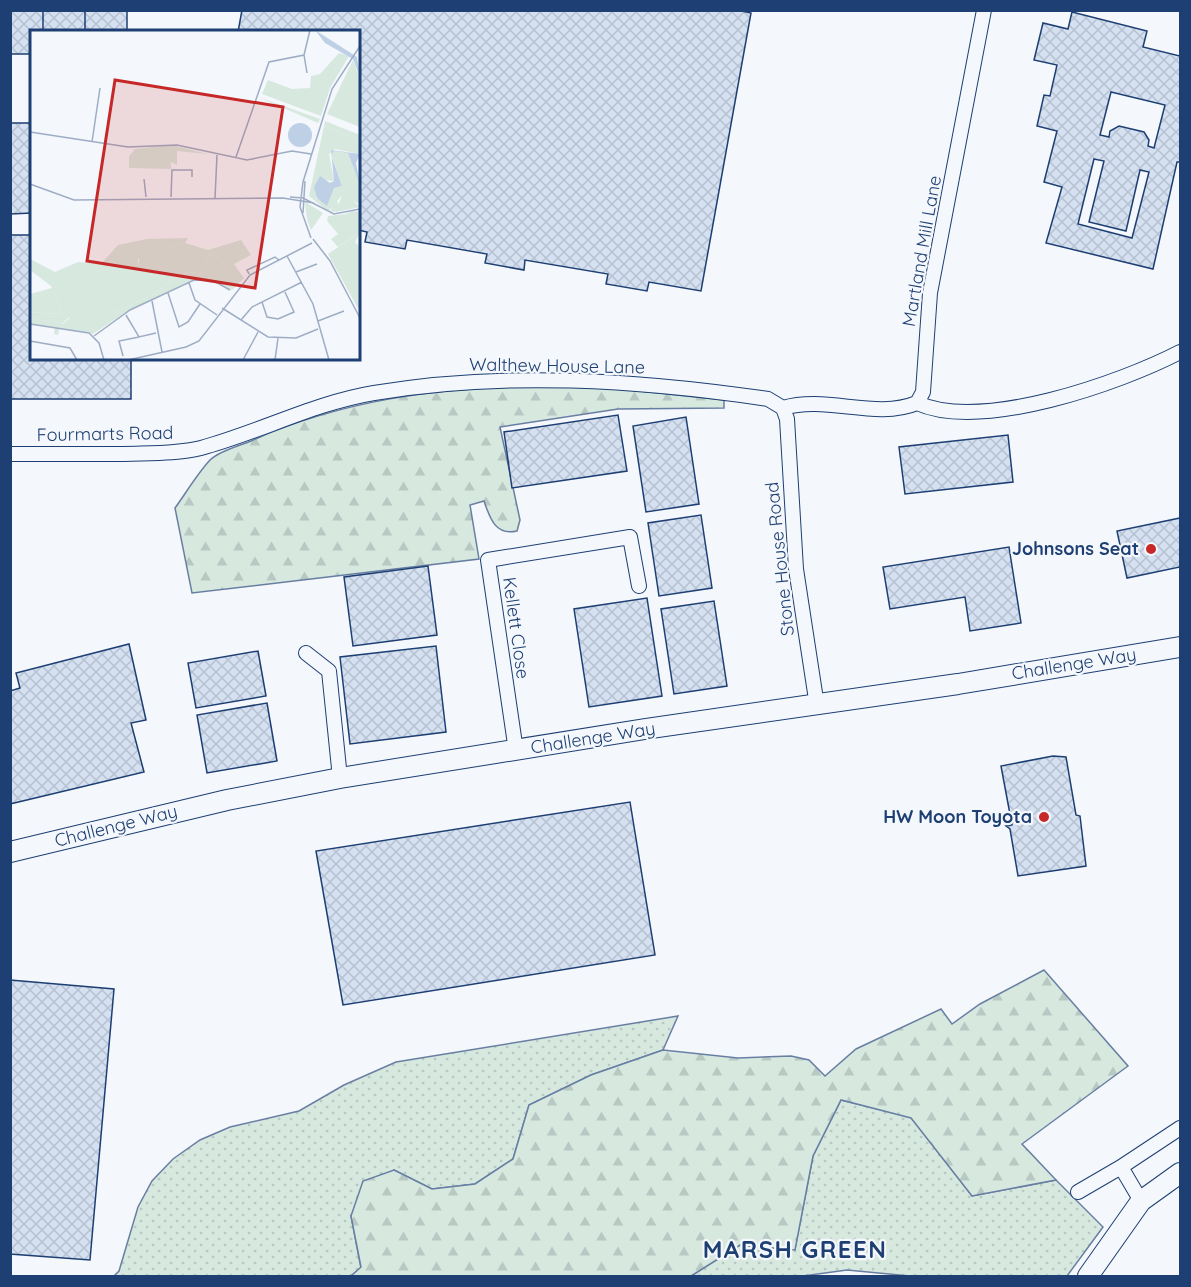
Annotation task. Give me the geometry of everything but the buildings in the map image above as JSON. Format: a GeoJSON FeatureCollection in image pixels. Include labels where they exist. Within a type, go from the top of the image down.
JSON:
{"type":"FeatureCollection","features":[{"type":"Feature","properties":{"kind":"street","name":"Martland Mill Lane"},"geometry":{"type":"LineString","coordinates":[[917,404],[923,392],[930,293],[983,17]]}},
{"type":"Feature","properties":{"kind":"street"},"geometry":{"type":"LineString","coordinates":[[783,408],[811,403],[903,409],[917,404],[934,411],[963,412],[1035,403],[1096,388],[1180,352]]}},
{"type":"Feature","properties":{"kind":"street","name":"Walthew House Lane"},"geometry":{"type":"LineString","coordinates":[[200,448],[312,409],[371,393],[437,383],[544,380],[644,385],[768,399],[783,408]]}},
{"type":"Feature","properties":{"kind":"street","name":"Stone House Road"},"geometry":{"type":"LineString","coordinates":[[783,408],[786,419],[796,569],[817,706]]}},
{"type":"Feature","properties":{"kind":"street","name":"Fourmarts Road"},"geometry":{"type":"LineString","coordinates":[[10,454],[160,453],[200,448]]}},
{"type":"Feature","properties":{"kind":"street","name":"Kellett Close"},"geometry":{"type":"LineString","coordinates":[[516,751],[488,560],[630,537],[639,586]]}},
{"type":"Feature","properties":{"kind":"street","name":"Challenge Way"},"geometry":{"type":"LineString","coordinates":[[10,852],[227,800],[340,778],[817,706],[1180,646]]}},
{"type":"Feature","properties":{"kind":"street"},"geometry":{"type":"LineString","coordinates":[[306,653],[329,671],[340,778]]}},
{"type":"Feature","properties":{"kind":"street"},"geometry":{"type":"LineString","coordinates":[[1078,1192],[1180,1128]]}},
{"type":"Feature","properties":{"kind":"street"},"geometry":{"type":"LineString","coordinates":[[1120,1167],[1141,1201]]}},
{"type":"Feature","properties":{"kind":"street"},"geometry":{"type":"LineString","coordinates":[[1088,1276],[1141,1201],[1180,1173]]}},
{"type":"Feature","properties":{"kind":"green space"},"geometry":{"type":"Polygon","coordinates":[[[535,386],[611,388],[724,400],[724,408],[618,409],[500,427],[520,520],[517,531],[504,531],[495,525],[484,501],[470,505],[479,559],[192,593],[175,508],[205,465],[219,454],[285,427],[355,406],[426,393],[535,386]]]}},
{"type":"Feature","properties":{"kind":"green space"},"geometry":{"type":"Polygon","coordinates":[[[1044,970],[1128,1066],[1022,1144],[1056,1180],[972,1196],[911,1118],[841,1100],[813,1156],[795,1250],[740,1245],[691,1276],[351,1276],[361,1267],[351,1216],[363,1181],[394,1170],[432,1189],[475,1184],[513,1159],[529,1105],[591,1075],[663,1050],[738,1058],[791,1056],[809,1060],[825,1076],[856,1049],[941,1009],[952,1024],[980,1004],[1044,970]]]}},
{"type":"Feature","properties":{"kind":"green space"},"geometry":{"type":"Polygon","coordinates":[[[678,1016],[663,1050],[591,1075],[529,1105],[513,1159],[475,1184],[432,1189],[394,1170],[351,1216],[361,1268],[351,1276],[114,1276],[119,1271],[138,1207],[152,1181],[173,1159],[200,1140],[230,1127],[299,1111],[344,1085],[396,1062],[678,1016]]]}},
{"type":"Feature","properties":{"kind":"green space"},"geometry":{"type":"Polygon","coordinates":[[[841,1100],[911,1117],[972,1196],[1056,1180],[1103,1227],[1067,1276],[910,1276],[847,1270],[803,1276],[691,1276],[740,1245],[795,1249],[813,1156],[841,1100]]]}},
{"type":"Feature","properties":{"kind":"place","name":"Johnsons Seat"},"geometry":{"type":"Point","coordinates":[1151,549]}},
{"type":"Feature","properties":{"kind":"place","name":"HW Moon Toyota"},"geometry":{"type":"Point","coordinates":[1044,817]}},
{"type":"Feature","properties":{"kind":"district","name":"MARSH GREEN"},"geometry":{"type":"Point","coordinates":[795,1250]}}]}
